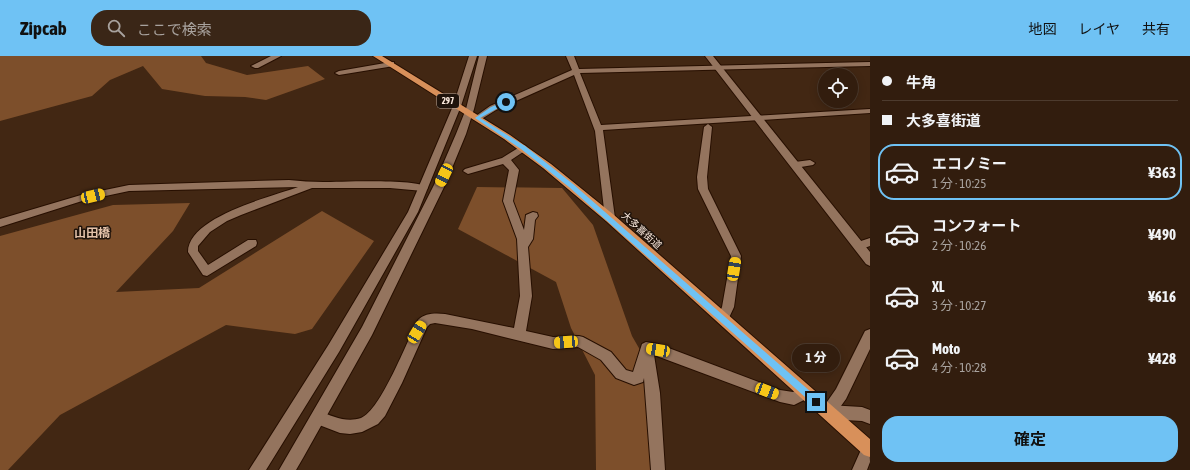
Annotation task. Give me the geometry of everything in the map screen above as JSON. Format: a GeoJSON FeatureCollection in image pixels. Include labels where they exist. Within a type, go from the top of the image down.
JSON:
{"type":"FeatureCollection","features":[{"type":"Feature","properties":{"kind":"highway","name":"大多喜街道"},"geometry":{"type":"LineString","coordinates":[[378,56],[523,148],[559,176],[610,218],[869,448]]}},
{"type":"Feature","properties":{"kind":"street"},"geometry":{"type":"LineString","coordinates":[[255,66],[277,56]]}},
{"type":"Feature","properties":{"kind":"street"},"geometry":{"type":"LineString","coordinates":[[257,470],[334,348],[413,212],[457,106],[473,56]]}},
{"type":"Feature","properties":{"kind":"street"},"geometry":{"type":"LineString","coordinates":[[287,470],[319,418],[367,331],[473,116],[483,56]]}},
{"type":"Feature","properties":{"kind":"street"},"geometry":{"type":"LineString","coordinates":[[570,56],[599,132],[610,218]]}},
{"type":"Feature","properties":{"kind":"street"},"geometry":{"type":"LineString","coordinates":[[709,56],[870,261]]}},
{"type":"Feature","properties":{"kind":"street"},"geometry":{"type":"LineString","coordinates":[[853,56],[867,64],[870,70]]}},
{"type":"Feature","properties":{"kind":"street"},"geometry":{"type":"LineString","coordinates":[[339,73],[391,64]]}},
{"type":"Feature","properties":{"kind":"street"},"geometry":{"type":"LineString","coordinates":[[473,116],[576,71],[867,64]]}},
{"type":"Feature","properties":{"kind":"street"},"geometry":{"type":"LineString","coordinates":[[599,132],[708,127],[870,110]]}},
{"type":"Feature","properties":{"kind":"street"},"geometry":{"type":"LineString","coordinates":[[599,132],[761,121],[870,116]]}},
{"type":"Feature","properties":{"kind":"street"},"geometry":{"type":"LineString","coordinates":[[708,127],[702,177],[703,189],[736,256],[728,307],[722,318]]}},
{"type":"Feature","properties":{"kind":"street"},"geometry":{"type":"LineString","coordinates":[[468,171],[505,160],[523,148]]}},
{"type":"Feature","properties":{"kind":"street"},"geometry":{"type":"LineString","coordinates":[[505,160],[514,170],[508,201],[513,220],[519,230],[526,296],[519,335]]}},
{"type":"Feature","properties":{"kind":"street"},"geometry":{"type":"LineString","coordinates":[[795,165],[810,163]]}},
{"type":"Feature","properties":{"kind":"street"},"geometry":{"type":"LineString","coordinates":[[0,223],[81,198],[129,188],[289,183],[311,186],[387,184],[423,188]]}},
{"type":"Feature","properties":{"kind":"street"},"geometry":{"type":"LineString","coordinates":[[252,243],[207,272],[193,252],[193,245],[206,229],[222,218],[311,186]]}},
{"type":"Feature","properties":{"kind":"street"},"geometry":{"type":"LineString","coordinates":[[522,247],[528,239],[530,218],[533,216]]}},
{"type":"Feature","properties":{"kind":"street"},"geometry":{"type":"LineString","coordinates":[[859,246],[870,242]]}},
{"type":"Feature","properties":{"kind":"street"},"geometry":{"type":"LineString","coordinates":[[319,418],[340,426],[350,427],[362,425],[373,419],[380,411],[397,379],[417,332],[426,320],[436,318],[445,319],[553,343],[579,341],[606,356],[621,374],[634,379],[638,378],[646,348]]}},
{"type":"Feature","properties":{"kind":"street"},"geometry":{"type":"LineString","coordinates":[[828,412],[842,394],[870,335]]}},
{"type":"Feature","properties":{"kind":"street"},"geometry":{"type":"LineString","coordinates":[[646,348],[658,350],[780,396],[794,399],[805,392]]}},
{"type":"Feature","properties":{"kind":"street"},"geometry":{"type":"LineString","coordinates":[[646,348],[653,393],[658,470]]}},
{"type":"Feature","properties":{"kind":"street"},"geometry":{"type":"LineString","coordinates":[[828,412],[862,414],[870,417]]}},
{"type":"Feature","properties":{"kind":"street"},"geometry":{"type":"LineString","coordinates":[[859,470],[869,448]]}},
{"type":"Feature","properties":{"kind":"shaded area"},"geometry":{"type":"Polygon","coordinates":[[[0,56],[201,56],[206,63],[247,75],[308,66],[325,79],[266,100],[245,97],[205,96],[162,89],[143,66],[110,80],[92,96],[0,121],[0,56]]]}},
{"type":"Feature","properties":{"kind":"shaded area"},"geometry":{"type":"Polygon","coordinates":[[[477,187],[562,188],[593,225],[632,336],[659,383],[662,470],[596,470],[595,375],[571,328],[556,282],[458,229],[477,187]]]}},
{"type":"Feature","properties":{"kind":"shaded area"},"geometry":{"type":"Polygon","coordinates":[[[190,203],[173,231],[116,292],[199,288],[322,211],[374,241],[312,329],[295,334],[226,325],[60,415],[8,470],[0,470],[0,236],[113,205],[190,203]]]}},
{"type":"Feature","properties":{"kind":"district","name":"山田橋"},"geometry":{"type":"Point","coordinates":[92,233]}},
{"type":"Feature","properties":{"kind":"route"},"geometry":{"type":"LineString","coordinates":[[506,102],[492,108],[477,118],[523,148],[571,185],[816,402]]}}]}
